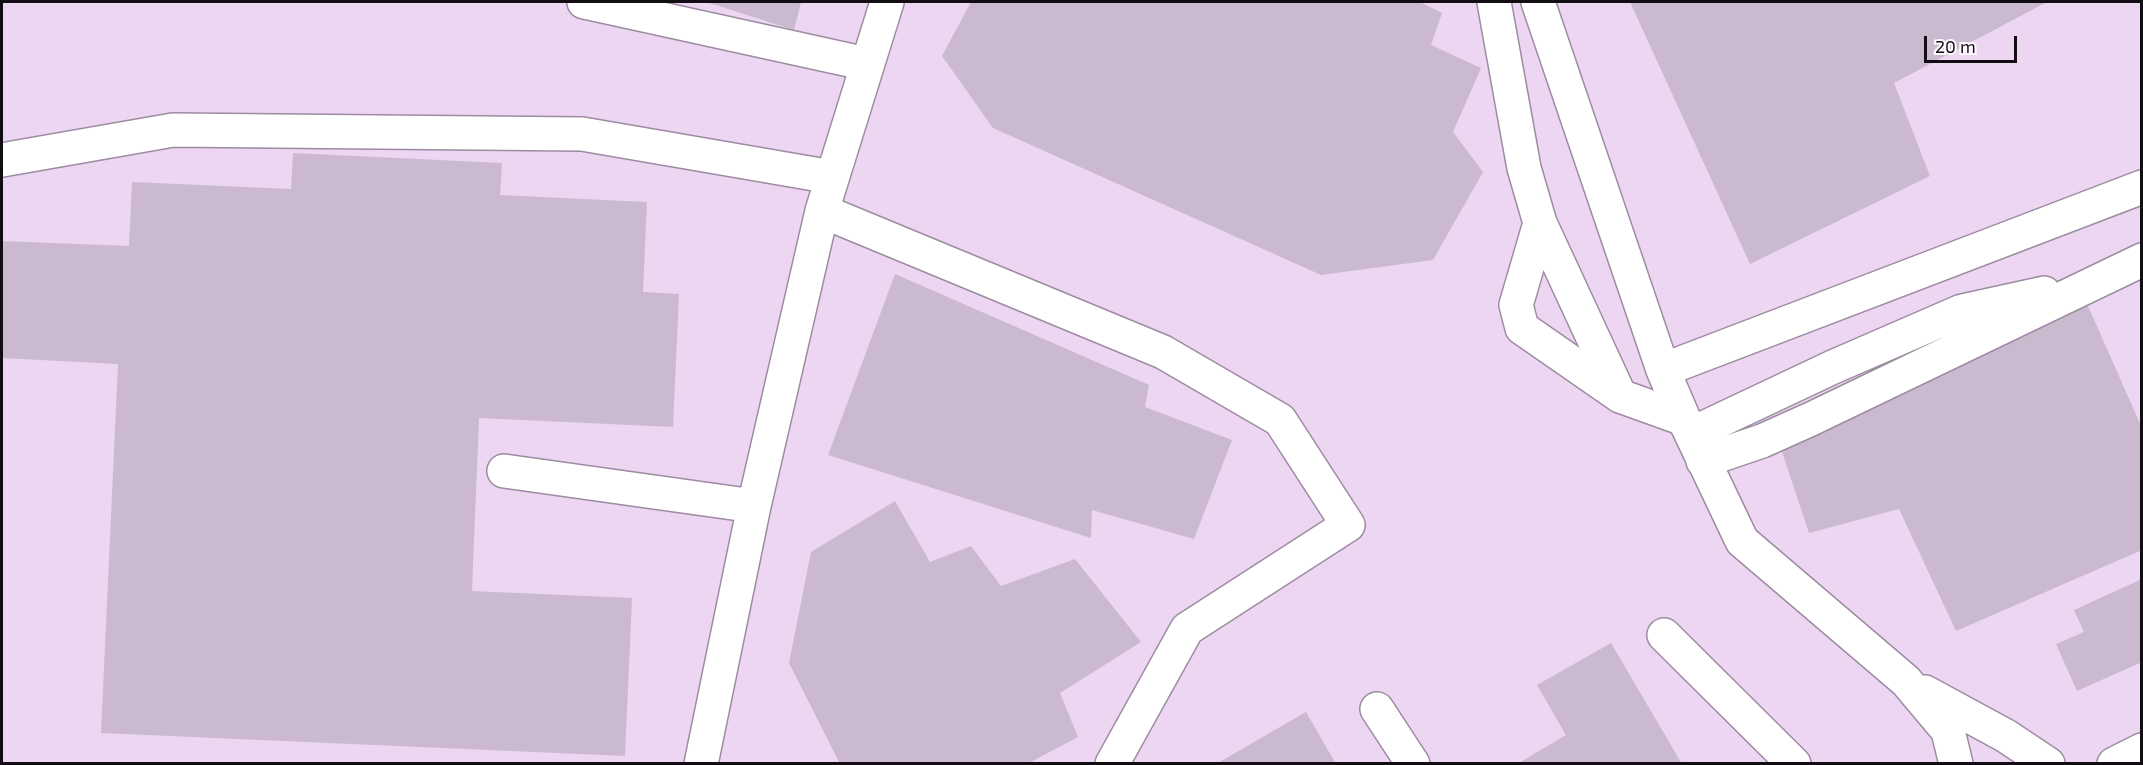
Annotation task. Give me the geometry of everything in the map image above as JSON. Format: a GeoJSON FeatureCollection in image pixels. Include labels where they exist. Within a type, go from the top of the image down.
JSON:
{"type":"FeatureCollection","features":[{"type":"Feature","properties":{"kind":"street"},"geometry":{"type":"LineString","coordinates":[[584,2],[867,64]]}},
{"type":"Feature","properties":{"kind":"street"},"geometry":{"type":"LineString","coordinates":[[701,764],[754,506],[822,211],[887,2]]}},
{"type":"Feature","properties":{"kind":"street"},"geometry":{"type":"LineString","coordinates":[[1494,2],[1524,168],[1540,223],[1620,396]]}},
{"type":"Feature","properties":{"kind":"street"},"geometry":{"type":"LineString","coordinates":[[1538,2],[1663,370],[1742,541],[1906,681],[1948,731],[1956,764]]}},
{"type":"Feature","properties":{"kind":"street"},"geometry":{"type":"LineString","coordinates":[[2,159],[173,130],[582,134],[832,177]]}},
{"type":"Feature","properties":{"kind":"street"},"geometry":{"type":"LineString","coordinates":[[1663,370],[2142,187]]}},
{"type":"Feature","properties":{"kind":"street"},"geometry":{"type":"LineString","coordinates":[[822,211],[1163,352],[1280,420],[1348,525],[1187,629],[1112,764]]}},
{"type":"Feature","properties":{"kind":"street"},"geometry":{"type":"LineString","coordinates":[[1540,223],[1516,305],[1522,328],[1620,396],[1693,438]]}},
{"type":"Feature","properties":{"kind":"street"},"geometry":{"type":"LineString","coordinates":[[1693,438],[1833,367],[1962,311],[2090,283],[2142,260]]}},
{"type":"Feature","properties":{"kind":"street"},"geometry":{"type":"LineString","coordinates":[[504,471],[754,506]]}},
{"type":"Feature","properties":{"kind":"street"},"geometry":{"type":"LineString","coordinates":[[1665,635],[1794,764]]}},
{"type":"Feature","properties":{"kind":"street"},"geometry":{"type":"LineString","coordinates":[[1906,681],[2006,736],[2048,764]]}},
{"type":"Feature","properties":{"kind":"street"},"geometry":{"type":"LineString","coordinates":[[1377,709],[1413,764]]}},
{"type":"Feature","properties":{"kind":"street"},"geometry":{"type":"LineString","coordinates":[[2114,764],[2142,750]]}},
{"type":"Feature","properties":{"kind":"shaded area"},"geometry":{"type":"Polygon","coordinates":[[[2,2],[2141,2],[2141,763],[2,763],[2,2]]]}},
{"type":"Feature","properties":{"kind":"building"},"geometry":{"type":"Polygon","coordinates":[[[706,2],[801,2],[794,30],[706,2]]]}},
{"type":"Feature","properties":{"kind":"building"},"geometry":{"type":"Polygon","coordinates":[[[971,2],[1420,2],[1442,13],[1431,45],[1481,68],[1453,132],[1483,172],[1433,260],[1321,275],[993,128],[942,56],[971,2]]]}},
{"type":"Feature","properties":{"kind":"building"},"geometry":{"type":"Polygon","coordinates":[[[1630,2],[2047,2],[1894,83],[1930,176],[1750,264],[1630,2]]]}},
{"type":"Feature","properties":{"kind":"building"},"geometry":{"type":"Polygon","coordinates":[[[293,153],[502,163],[500,195],[647,202],[643,292],[679,294],[673,427],[479,418],[472,591],[632,598],[625,756],[101,733],[118,364],[2,358],[2,241],[129,246],[132,182],[291,189],[293,153]]]}},
{"type":"Feature","properties":{"kind":"building"},"geometry":{"type":"Polygon","coordinates":[[[895,274],[1149,385],[1145,407],[1232,440],[1194,539],[1092,510],[1091,538],[828,455],[895,274]]]}},
{"type":"Feature","properties":{"kind":"building"},"geometry":{"type":"Polygon","coordinates":[[[2084,297],[2142,428],[2142,550],[1956,631],[1899,509],[1809,533],[1778,440],[2084,297]]]}},
{"type":"Feature","properties":{"kind":"building"},"geometry":{"type":"Polygon","coordinates":[[[895,501],[930,562],[971,546],[1001,586],[1075,559],[1141,642],[1060,693],[1078,737],[1027,764],[840,764],[789,663],[811,552],[895,501]]]}},
{"type":"Feature","properties":{"kind":"building"},"geometry":{"type":"Polygon","coordinates":[[[2142,579],[2142,662],[2077,691],[2056,644],[2084,632],[2074,610],[2142,579]]]}},
{"type":"Feature","properties":{"kind":"building"},"geometry":{"type":"Polygon","coordinates":[[[1611,643],[1682,764],[1517,764],[1566,735],[1537,685],[1611,643]]]}},
{"type":"Feature","properties":{"kind":"building"},"geometry":{"type":"Polygon","coordinates":[[[1306,712],[1336,764],[1216,764],[1306,712]]]}}]}
